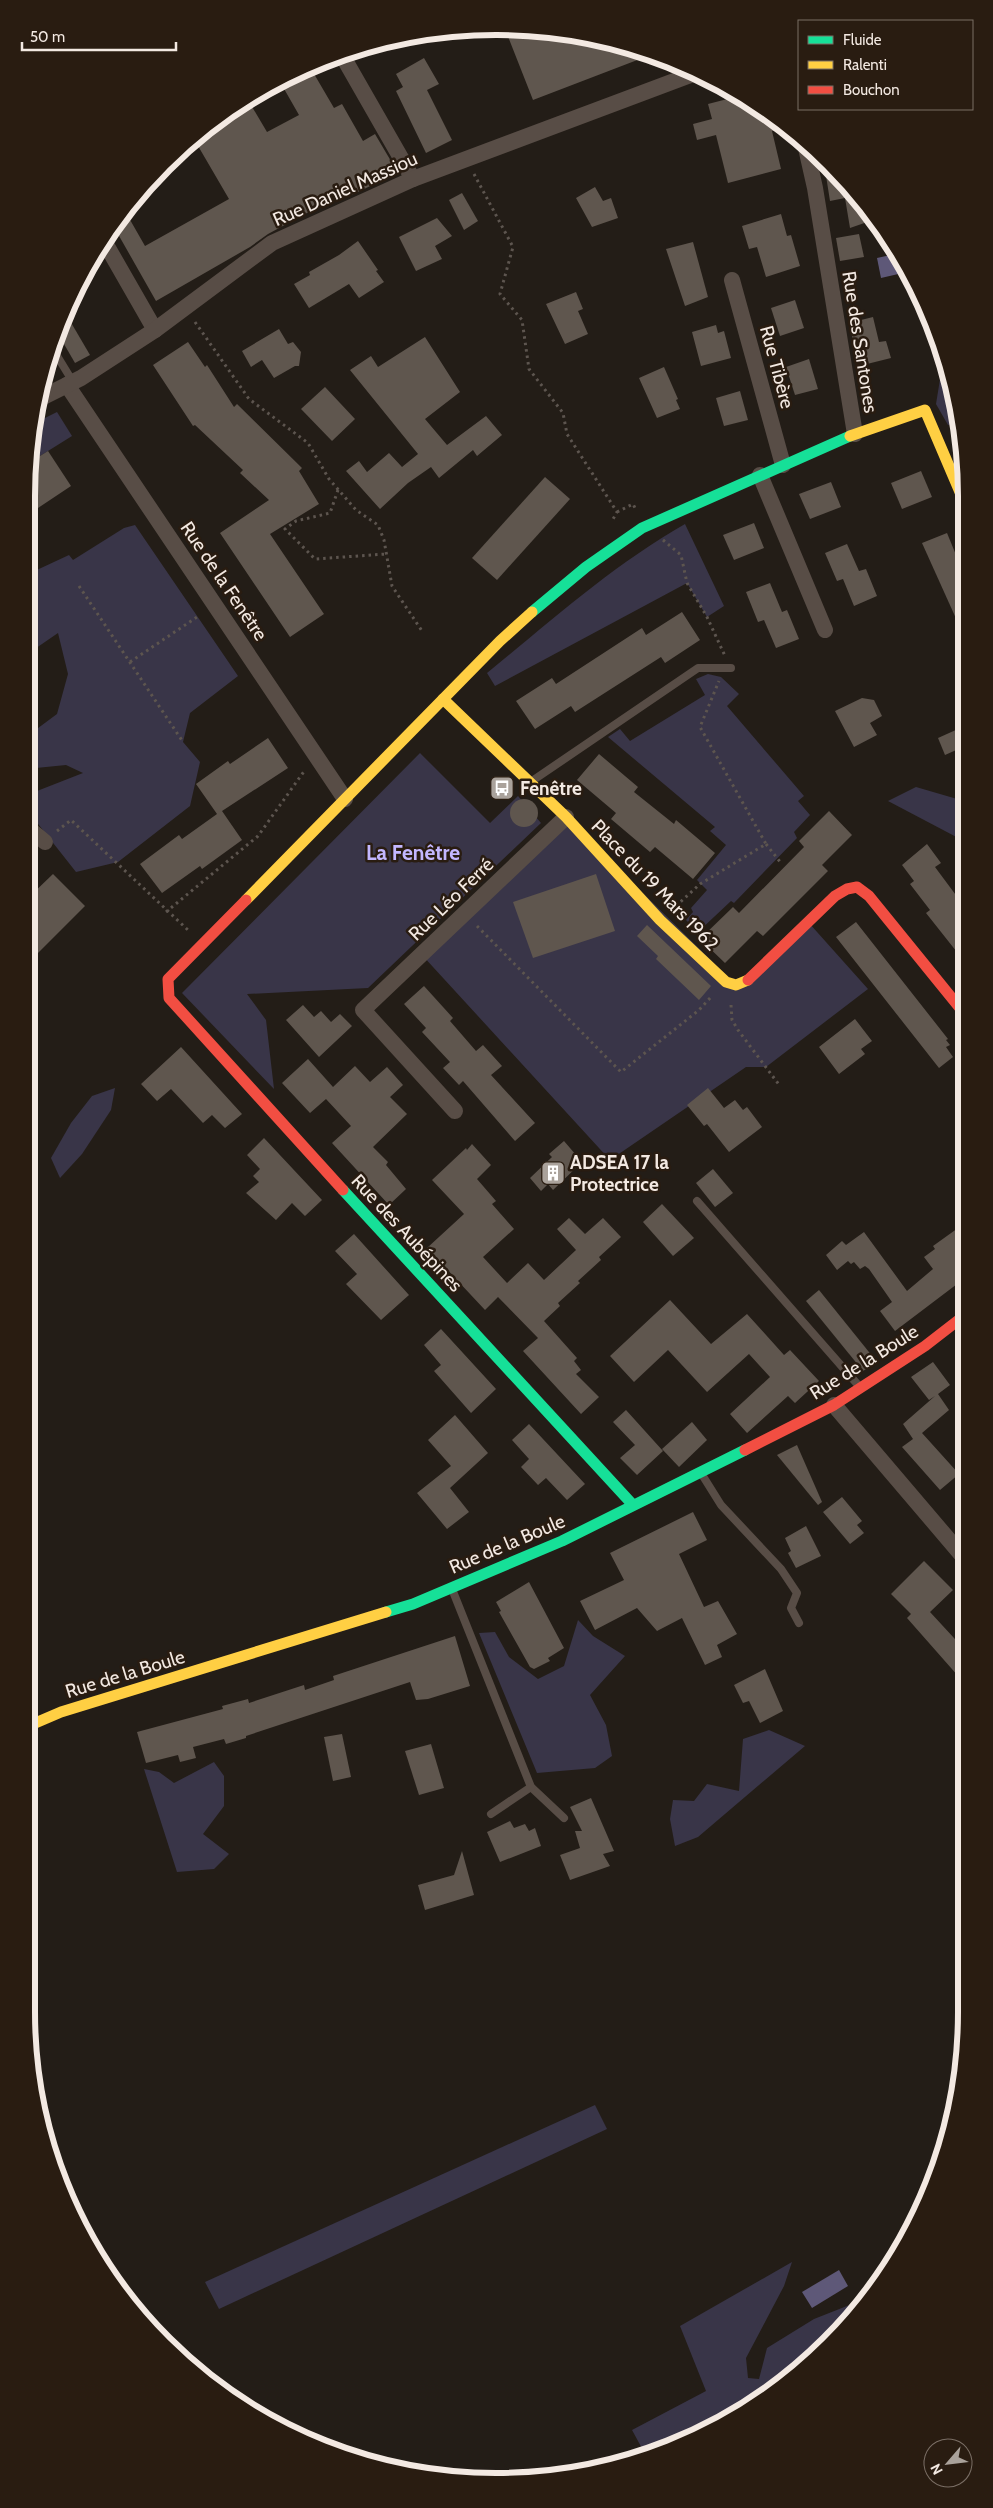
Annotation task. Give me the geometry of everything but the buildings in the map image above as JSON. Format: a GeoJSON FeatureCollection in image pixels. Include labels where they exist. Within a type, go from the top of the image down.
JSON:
{"type":"FeatureCollection","features":[{"type":"Feature","properties":{"kind":"street"},"geometry":{"type":"LineString","coordinates":[[345,60],[413,179]]}},
{"type":"Feature","properties":{"kind":"street","name":"Rue Daniel Massiou"},"geometry":{"type":"LineString","coordinates":[[47,395],[70,383],[155,330],[272,243],[413,179],[687,77]]}},
{"type":"Feature","properties":{"kind":"street","name":"Rue des Santones"},"geometry":{"type":"LineString","coordinates":[[808,156],[816,188],[855,434],[925,410],[958,487]]}},
{"type":"Feature","properties":{"kind":"street"},"geometry":{"type":"LineString","coordinates":[[108,248],[155,330]]}},
{"type":"Feature","properties":{"kind":"street","name":"Rue Tibère"},"geometry":{"type":"LineString","coordinates":[[732,280],[783,465]]}},
{"type":"Feature","properties":{"kind":"street","name":"Rue de la Fenêtre"},"geometry":{"type":"LineString","coordinates":[[70,383],[345,799]]}},
{"type":"Feature","properties":{"kind":"street"},"geometry":{"type":"LineString","coordinates":[[202,942],[536,608],[626,538],[646,526],[855,434]]}},
{"type":"Feature","properties":{"kind":"street"},"geometry":{"type":"LineString","coordinates":[[760,475],[825,630]]}},
{"type":"Feature","properties":{"kind":"street","name":"Place du 19 Mars 1962"},"geometry":{"type":"LineString","coordinates":[[443,699],[566,817],[660,920],[731,984]]}},
{"type":"Feature","properties":{"kind":"street","name":"Rue Léo Ferré"},"geometry":{"type":"LineString","coordinates":[[455,1110],[363,1010],[566,817]]}},
{"type":"Feature","properties":{"kind":"street"},"geometry":{"type":"LineString","coordinates":[[35,834],[45,842]]}},
{"type":"Feature","properties":{"kind":"street"},"geometry":{"type":"LineString","coordinates":[[731,984],[755,976],[835,896],[847,889],[857,887],[869,896],[958,1006]]}},
{"type":"Feature","properties":{"kind":"street","name":"Rue des Aubépines"},"geometry":{"type":"LineString","coordinates":[[202,942],[168,979],[169,998],[633,1505]]}},
{"type":"Feature","properties":{"kind":"street","name":"Rue de la Boule"},"geometry":{"type":"LineString","coordinates":[[35,1723],[61,1712],[413,1604],[562,1541],[834,1405],[925,1346],[958,1320]]}},
{"type":"Feature","properties":{"kind":"street"},"geometry":{"type":"LineString","coordinates":[[834,1405],[958,1551]]}},
{"type":"Feature","properties":{"kind":"lane"},"geometry":{"type":"LineString","coordinates":[[57,357],[70,383]]}},
{"type":"Feature","properties":{"kind":"lane"},"geometry":{"type":"LineString","coordinates":[[530,783],[698,668],[730,668]]}},
{"type":"Feature","properties":{"kind":"lane"},"geometry":{"type":"LineString","coordinates":[[698,1201],[860,1388]]}},
{"type":"Feature","properties":{"kind":"lane"},"geometry":{"type":"LineString","coordinates":[[700,1472],[721,1505],[781,1569],[797,1593],[791,1608],[799,1623]]}},
{"type":"Feature","properties":{"kind":"lane"},"geometry":{"type":"LineString","coordinates":[[452,1587],[531,1787],[564,1818]]}},
{"type":"Feature","properties":{"kind":"lane"},"geometry":{"type":"LineString","coordinates":[[491,1814],[531,1787]]}},
{"type":"Feature","properties":{"kind":"path"},"geometry":{"type":"LineString","coordinates":[[469,159],[476,178],[513,247],[500,294],[522,320],[529,369],[564,413],[566,434],[617,512]]}},
{"type":"Feature","properties":{"kind":"path"},"geometry":{"type":"LineString","coordinates":[[185,307],[249,398],[308,443],[329,479],[356,510],[378,525],[392,586],[422,631]]}},
{"type":"Feature","properties":{"kind":"path"},"geometry":{"type":"LineString","coordinates":[[339,490],[330,513],[296,521],[285,529],[315,559],[386,554]]}},
{"type":"Feature","properties":{"kind":"path"},"geometry":{"type":"LineString","coordinates":[[605,527],[612,521],[617,512],[632,504],[646,526],[681,555],[687,583],[707,617],[730,668]]}},
{"type":"Feature","properties":{"kind":"path"},"geometry":{"type":"LineString","coordinates":[[79,586],[183,742]]}},
{"type":"Feature","properties":{"kind":"path"},"geometry":{"type":"LineString","coordinates":[[130,662],[215,604]]}},
{"type":"Feature","properties":{"kind":"path"},"geometry":{"type":"LineString","coordinates":[[721,668],[721,677],[700,727],[766,844],[782,863]]}},
{"type":"Feature","properties":{"kind":"path"},"geometry":{"type":"LineString","coordinates":[[166,912],[258,836],[297,778],[317,757]]}},
{"type":"Feature","properties":{"kind":"path"},"geometry":{"type":"LineString","coordinates":[[45,842],[71,820],[166,912],[202,942]]}},
{"type":"Feature","properties":{"kind":"path"},"geometry":{"type":"LineString","coordinates":[[660,920],[700,884],[766,844]]}},
{"type":"Feature","properties":{"kind":"path"},"geometry":{"type":"LineString","coordinates":[[465,914],[621,1072],[731,984]]}},
{"type":"Feature","properties":{"kind":"path"},"geometry":{"type":"LineString","coordinates":[[731,984],[732,1020],[780,1086]]}},
{"type":"Feature","properties":{"kind":"shaded area"},"geometry":{"type":"Polygon","coordinates":[[[889,255],[900,274],[881,278],[877,258],[889,255]]]}},
{"type":"Feature","properties":{"kind":"shaded area"},"geometry":{"type":"Polygon","coordinates":[[[941,373],[952,424],[948,425],[936,404],[941,373]]]}},
{"type":"Feature","properties":{"kind":"shaded area"},"geometry":{"type":"Polygon","coordinates":[[[57,412],[72,436],[37,458],[39,436],[42,420],[57,412]]]}},
{"type":"Feature","properties":{"kind":"shaded area"},"geometry":{"type":"Polygon","coordinates":[[[685,524],[724,606],[707,617],[687,583],[495,686],[487,673],[608,575],[658,540],[685,524]]]}},
{"type":"Feature","properties":{"kind":"shaded area"},"geometry":{"type":"Polygon","coordinates":[[[135,525],[238,676],[190,713],[183,742],[200,762],[190,806],[118,862],[76,872],[35,820],[37,791],[83,773],[66,765],[35,768],[35,730],[57,714],[68,674],[58,633],[35,649],[35,571],[69,555],[73,560],[124,528],[135,525]]]}},
{"type":"Feature","properties":{"kind":"shaded area"},"geometry":{"type":"Polygon","coordinates":[[[708,674],[721,677],[739,694],[727,706],[804,796],[798,801],[810,815],[794,832],[797,838],[734,903],[731,901],[698,932],[686,920],[693,912],[691,908],[707,890],[697,880],[726,845],[710,831],[715,827],[608,737],[620,729],[630,741],[705,695],[696,679],[708,674]]]}},
{"type":"Feature","properties":{"kind":"shaded area"},"geometry":{"type":"Polygon","coordinates":[[[420,753],[490,823],[518,796],[541,823],[368,988],[247,994],[266,1020],[274,1089],[182,993],[420,753]]]}},
{"type":"Feature","properties":{"kind":"shaded area"},"geometry":{"type":"Polygon","coordinates":[[[916,787],[958,799],[958,838],[888,801],[916,787]]]}},
{"type":"Feature","properties":{"kind":"shaded area"},"geometry":{"type":"Polygon","coordinates":[[[566,817],[736,985],[809,923],[868,989],[766,1067],[746,1067],[610,1160],[422,955],[566,817]]]}},
{"type":"Feature","properties":{"kind":"shaded area"},"geometry":{"type":"Polygon","coordinates":[[[115,1088],[111,1110],[82,1154],[60,1178],[51,1158],[71,1123],[92,1096],[115,1088]]]}},
{"type":"Feature","properties":{"kind":"shaded area"},"geometry":{"type":"Polygon","coordinates":[[[578,1620],[593,1636],[625,1656],[590,1695],[606,1725],[612,1756],[595,1768],[537,1773],[479,1633],[495,1632],[509,1657],[538,1679],[564,1666],[578,1620]]]}},
{"type":"Feature","properties":{"kind":"shaded area"},"geometry":{"type":"Polygon","coordinates":[[[769,1730],[805,1746],[698,1837],[675,1846],[670,1819],[673,1800],[694,1801],[707,1784],[739,1791],[743,1739],[769,1730]]]}},
{"type":"Feature","properties":{"kind":"shaded area"},"geometry":{"type":"Polygon","coordinates":[[[214,1762],[224,1776],[224,1806],[203,1834],[229,1854],[214,1869],[177,1872],[144,1769],[159,1772],[174,1783],[214,1762]]]}},
{"type":"Feature","properties":{"kind":"shaded area"},"geometry":{"type":"Polygon","coordinates":[[[595,2105],[607,2129],[219,2309],[205,2282],[595,2105]]]}},
{"type":"Feature","properties":{"kind":"shaded area"},"geometry":{"type":"Polygon","coordinates":[[[792,2262],[784,2286],[746,2358],[748,2378],[759,2379],[767,2348],[814,2319],[852,2304],[856,2301],[823,2338],[777,2378],[753,2395],[697,2427],[643,2450],[632,2430],[706,2391],[680,2326],[792,2262]]]}},
{"type":"Feature","properties":{"kind":"shaded area"},"geometry":{"type":"Polygon","coordinates":[[[839,2270],[848,2286],[812,2308],[802,2292],[839,2270]]]}},
{"type":"Feature","properties":{"kind":"traffic: fast"},"geometry":{"type":"LineString","coordinates":[[532,612],[586,567],[642,528],[850,436]]}},
{"type":"Feature","properties":{"kind":"traffic: fast"},"geometry":{"type":"LineString","coordinates":[[343,1190],[633,1505]]}},
{"type":"Feature","properties":{"kind":"traffic: fast"},"geometry":{"type":"LineString","coordinates":[[386,1612],[413,1604],[562,1541],[745,1450]]}},
{"type":"Feature","properties":{"kind":"traffic: slow"},"geometry":{"type":"LineString","coordinates":[[850,436],[925,410],[958,487]]}},
{"type":"Feature","properties":{"kind":"traffic: slow"},"geometry":{"type":"LineString","coordinates":[[246,900],[500,641],[532,612]]}},
{"type":"Feature","properties":{"kind":"traffic: slow"},"geometry":{"type":"LineString","coordinates":[[443,699],[566,817],[660,920],[726,982],[736,985],[748,980]]}},
{"type":"Feature","properties":{"kind":"traffic: slow"},"geometry":{"type":"LineString","coordinates":[[35,1723],[61,1712],[386,1612]]}},
{"type":"Feature","properties":{"kind":"traffic: jam"},"geometry":{"type":"LineString","coordinates":[[748,980],[835,896],[847,889],[857,887],[869,896],[958,1006]]}},
{"type":"Feature","properties":{"kind":"traffic: jam"},"geometry":{"type":"LineString","coordinates":[[246,900],[168,979],[169,998],[343,1190]]}},
{"type":"Feature","properties":{"kind":"traffic: jam"},"geometry":{"type":"LineString","coordinates":[[745,1450],[834,1405],[925,1346],[958,1320]]}},
{"type":"Feature","properties":{"kind":"place","name":"Fenêtre"},"geometry":{"type":"Point","coordinates":[502,788]}},
{"type":"Feature","properties":{"kind":"place","name":"ADSEA 17 la Protectrice"},"geometry":{"type":"Point","coordinates":[553,1173]}},
{"type":"Feature","properties":{"kind":"district","name":"La Fenêtre"},"geometry":{"type":"Point","coordinates":[413,852]}}]}
